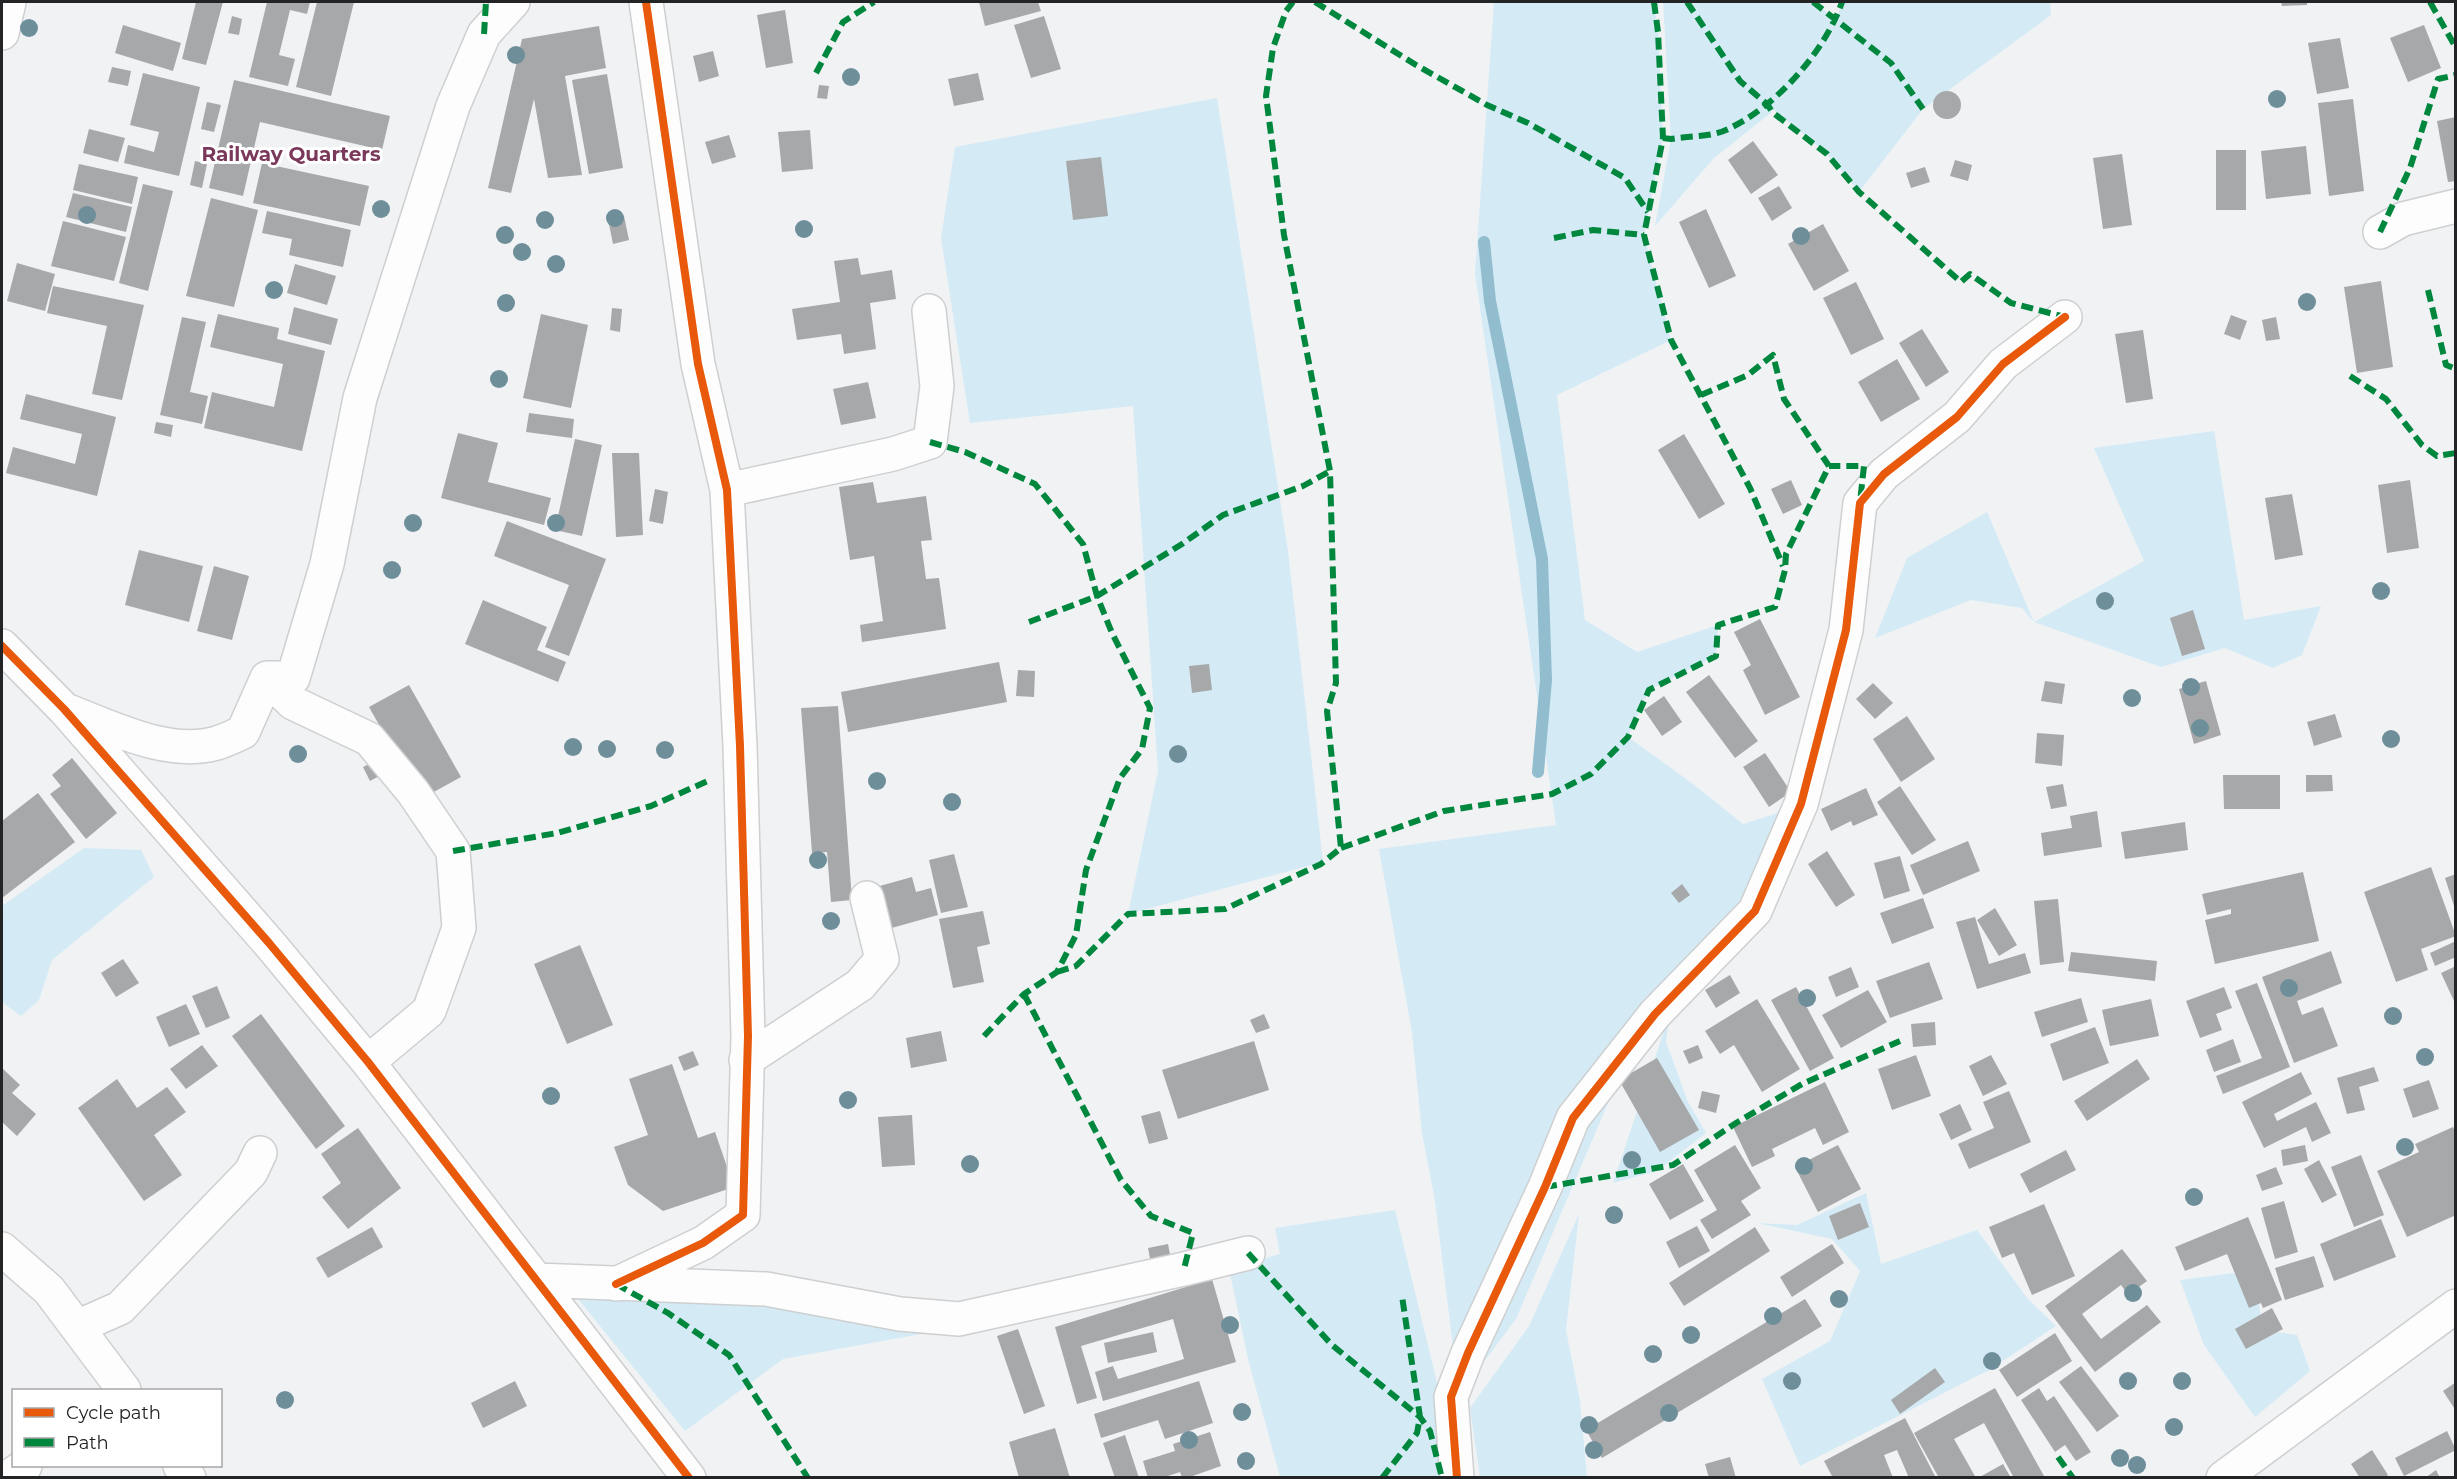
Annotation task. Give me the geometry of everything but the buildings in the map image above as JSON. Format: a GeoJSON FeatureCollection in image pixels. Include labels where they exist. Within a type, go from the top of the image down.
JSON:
{"type":"FeatureCollection","features":[{"type":"Feature","properties":{"kind":"street"},"geometry":{"type":"LineString","coordinates":[[2,33],[9,2]]}},
{"type":"Feature","properties":{"kind":"street"},"geometry":{"type":"LineString","coordinates":[[267,678],[292,678],[327,564],[360,398],[453,106],[484,34],[513,2]]}},
{"type":"Feature","properties":{"kind":"street"},"geometry":{"type":"LineString","coordinates":[[616,1284],[703,1243],[743,1215],[748,1036],[740,746],[727,490],[698,364],[646,2]]}},
{"type":"Feature","properties":{"kind":"street"},"geometry":{"type":"LineString","coordinates":[[2380,232],[2403,219],[2456,206]]}},
{"type":"Feature","properties":{"kind":"street"},"geometry":{"type":"LineString","coordinates":[[727,490],[893,454],[930,442],[937,386],[929,311]]}},
{"type":"Feature","properties":{"kind":"street"},"geometry":{"type":"LineString","coordinates":[[1457,1478],[1451,1397],[1468,1353],[1545,1187],[1573,1118],[1655,1014],[1755,911],[1801,804],[1846,630],[1860,503],[1884,474],[1957,417],[2003,364],[2065,317]]}},
{"type":"Feature","properties":{"kind":"street"},"geometry":{"type":"LineString","coordinates":[[2,646],[64,709],[269,943],[368,1062],[689,1478]]}},
{"type":"Feature","properties":{"kind":"street"},"geometry":{"type":"LineString","coordinates":[[64,709],[151,743],[192,746],[216,744],[243,732],[267,678]]}},
{"type":"Feature","properties":{"kind":"street"},"geometry":{"type":"LineString","coordinates":[[267,678],[293,703],[369,739],[413,792],[453,851],[459,928],[429,1011],[368,1062]]}},
{"type":"Feature","properties":{"kind":"street"},"geometry":{"type":"LineString","coordinates":[[746,1060],[860,985],[882,959],[867,898]]}},
{"type":"Feature","properties":{"kind":"street"},"geometry":{"type":"LineString","coordinates":[[77,1327],[120,1308],[250,1172],[260,1153]]}},
{"type":"Feature","properties":{"kind":"street"},"geometry":{"type":"LineString","coordinates":[[2,1249],[49,1290],[123,1389]]}},
{"type":"Feature","properties":{"kind":"street"},"geometry":{"type":"LineString","coordinates":[[537,1280],[766,1289],[900,1314],[959,1319],[1248,1253]]}},
{"type":"Feature","properties":{"kind":"street"},"geometry":{"type":"LineString","coordinates":[[2223,1478],[2456,1306]]}},
{"type":"Feature","properties":{"kind":"street"},"geometry":{"type":"LineString","coordinates":[[7,1478],[24,1467]]}},
{"type":"Feature","properties":{"kind":"shaded area"},"geometry":{"type":"Polygon","coordinates":[[[1494,2],[1654,2],[1658,32],[1663,138],[1644,235],[1671,340],[1557,395],[1585,620],[1637,652],[1718,625],[1716,656],[1649,690],[1628,737],[1743,824],[1790,809],[1741,908],[1649,1007],[1516,1319],[1459,1395],[1435,1201],[1422,1133],[1412,1032],[1379,849],[1556,825],[1475,274],[1494,2]]]}},
{"type":"Feature","properties":{"kind":"shaded area"},"geometry":{"type":"Polygon","coordinates":[[[1663,2],[1813,2],[1836,19],[1842,2],[2050,2],[2051,15],[1923,109],[1859,192],[1827,154],[1769,106],[1772,112],[1714,158],[1655,226],[1671,139],[1663,2]]]}},
{"type":"Feature","properties":{"kind":"shaded area"},"geometry":{"type":"Polygon","coordinates":[[[1217,98],[1288,551],[1323,862],[1128,914],[1158,771],[1133,406],[970,423],[941,238],[955,147],[1217,98]]]}},
{"type":"Feature","properties":{"kind":"shaded area"},"geometry":{"type":"Polygon","coordinates":[[[2214,431],[2244,620],[2321,606],[2302,655],[2273,668],[2225,648],[2161,667],[2034,622],[2144,561],[2094,448],[2214,431]]]}},
{"type":"Feature","properties":{"kind":"shaded area"},"geometry":{"type":"Polygon","coordinates":[[[1987,512],[2034,622],[2022,608],[1971,600],[1875,638],[1907,558],[1987,512]]]}},
{"type":"Feature","properties":{"kind":"shaded area"},"geometry":{"type":"Polygon","coordinates":[[[84,848],[141,850],[154,877],[52,960],[39,1000],[21,1016],[2,1002],[2,906],[84,848]]]}},
{"type":"Feature","properties":{"kind":"shaded area"},"geometry":{"type":"Polygon","coordinates":[[[1670,1013],[1666,1042],[1688,1102],[1706,1133],[1657,1171],[1613,1183],[1670,1013]]]}},
{"type":"Feature","properties":{"kind":"shaded area"},"geometry":{"type":"Polygon","coordinates":[[[1866,1193],[1881,1264],[1977,1230],[2028,1299],[2056,1326],[1989,1370],[1800,1466],[1762,1379],[1830,1341],[1860,1271],[1832,1239],[1757,1223],[1797,1225],[1866,1193]]]}},
{"type":"Feature","properties":{"kind":"shaded area"},"geometry":{"type":"Polygon","coordinates":[[[1395,1210],[1460,1477],[1280,1477],[1249,1363],[1229,1269],[1280,1254],[1275,1228],[1395,1210]]]}},
{"type":"Feature","properties":{"kind":"shaded area"},"geometry":{"type":"Polygon","coordinates":[[[1579,1214],[1566,1330],[1580,1401],[1587,1477],[1480,1477],[1470,1408],[1529,1326],[1579,1214]]]}},
{"type":"Feature","properties":{"kind":"shaded area"},"geometry":{"type":"Polygon","coordinates":[[[2241,1272],[2256,1285],[2263,1330],[2297,1335],[2310,1371],[2255,1417],[2204,1345],[2180,1280],[2241,1272]]]}},
{"type":"Feature","properties":{"kind":"shaded area"},"geometry":{"type":"Polygon","coordinates":[[[574,1294],[771,1301],[932,1332],[783,1359],[685,1431],[574,1294]]]}},
{"type":"Feature","properties":{"kind":"waterway"},"geometry":{"type":"LineString","coordinates":[[1484,242],[1490,301],[1542,559],[1546,680],[1538,772]]}},
{"type":"Feature","properties":{"kind":"marked path"},"geometry":{"type":"LineString","coordinates":[[484,34],[486,2]]}},
{"type":"Feature","properties":{"kind":"marked path"},"geometry":{"type":"LineString","coordinates":[[816,73],[843,22],[874,2]]}},
{"type":"Feature","properties":{"kind":"marked path"},"geometry":{"type":"LineString","coordinates":[[1057,972],[1076,966],[1128,914],[1225,909],[1321,864],[1341,848],[1327,711],[1336,683],[1330,471],[1284,235],[1266,96],[1273,48],[1286,11],[1293,2]]}},
{"type":"Feature","properties":{"kind":"marked path"},"geometry":{"type":"LineString","coordinates":[[1315,2],[1416,65],[1487,105],[1528,123],[1625,178],[1648,212]]}},
{"type":"Feature","properties":{"kind":"marked path"},"geometry":{"type":"LineString","coordinates":[[1654,2],[1658,32],[1663,138],[1644,235],[1671,340],[1750,488],[1783,566]]}},
{"type":"Feature","properties":{"kind":"marked path"},"geometry":{"type":"LineString","coordinates":[[1687,2],[1740,81],[1768,105],[1772,112],[1827,154],[1859,192],[1961,282],[1970,274],[2011,303],[2065,317]]}},
{"type":"Feature","properties":{"kind":"marked path"},"geometry":{"type":"LineString","coordinates":[[1813,2],[1891,63],[1923,109]]}},
{"type":"Feature","properties":{"kind":"marked path"},"geometry":{"type":"LineString","coordinates":[[1663,138],[1671,139],[1720,132],[1762,108],[1780,93],[1811,59],[1824,40],[1842,2]]}},
{"type":"Feature","properties":{"kind":"marked path"},"geometry":{"type":"LineString","coordinates":[[2430,2],[2456,48]]}},
{"type":"Feature","properties":{"kind":"marked path"},"geometry":{"type":"LineString","coordinates":[[2380,232],[2410,168],[2438,79],[2456,75]]}},
{"type":"Feature","properties":{"kind":"marked path"},"geometry":{"type":"LineString","coordinates":[[1554,238],[1593,230],[1644,235]]}},
{"type":"Feature","properties":{"kind":"marked path"},"geometry":{"type":"LineString","coordinates":[[2428,290],[2446,365],[2456,369]]}},
{"type":"Feature","properties":{"kind":"marked path"},"geometry":{"type":"LineString","coordinates":[[1701,395],[1748,375],[1773,355],[1784,399],[1829,466]]}},
{"type":"Feature","properties":{"kind":"marked path"},"geometry":{"type":"LineString","coordinates":[[2350,376],[2386,399],[2422,445],[2437,456],[2456,453]]}},
{"type":"Feature","properties":{"kind":"marked path"},"geometry":{"type":"LineString","coordinates":[[930,442],[965,452],[1035,484],[1083,544],[1097,596],[1112,633],[1150,708],[1142,749],[1120,778],[1086,870],[1076,935],[1057,972],[1024,994],[984,1036]]}},
{"type":"Feature","properties":{"kind":"marked path"},"geometry":{"type":"LineString","coordinates":[[1341,848],[1444,811],[1552,794],[1591,774],[1628,737],[1649,690],[1716,656],[1718,625],[1775,607],[1785,570],[1786,554],[1829,466],[1864,466],[1860,502]]}},
{"type":"Feature","properties":{"kind":"marked path"},"geometry":{"type":"LineString","coordinates":[[1029,622],[1097,596],[1182,544],[1223,515],[1303,486],[1330,471]]}},
{"type":"Feature","properties":{"kind":"marked path"},"geometry":{"type":"LineString","coordinates":[[453,851],[557,833],[651,806],[710,780]]}},
{"type":"Feature","properties":{"kind":"marked path"},"geometry":{"type":"LineString","coordinates":[[1024,994],[1121,1180],[1151,1216],[1193,1233],[1184,1269]]}},
{"type":"Feature","properties":{"kind":"marked path"},"geometry":{"type":"LineString","coordinates":[[1545,1187],[1673,1165],[1736,1123],[1802,1084],[1900,1041]]}},
{"type":"Feature","properties":{"kind":"marked path"},"geometry":{"type":"LineString","coordinates":[[1248,1253],[1332,1345],[1420,1417],[1430,1431],[1442,1478]]}},
{"type":"Feature","properties":{"kind":"marked path"},"geometry":{"type":"LineString","coordinates":[[616,1284],[668,1313],[729,1355],[808,1478]]}},
{"type":"Feature","properties":{"kind":"marked path"},"geometry":{"type":"LineString","coordinates":[[1382,1478],[1417,1433],[1420,1417],[1402,1296]]}},
{"type":"Feature","properties":{"kind":"marked path"},"geometry":{"type":"LineString","coordinates":[[2058,1457],[2073,1478]]}},
{"type":"Feature","properties":{"kind":"cycle path"},"geometry":{"type":"LineString","coordinates":[[616,1284],[703,1243],[743,1215],[748,1036],[740,746],[727,490],[698,364],[646,2]]}},
{"type":"Feature","properties":{"kind":"cycle path"},"geometry":{"type":"LineString","coordinates":[[1457,1478],[1451,1397],[1468,1353],[1545,1187],[1573,1118],[1655,1014],[1755,911],[1801,804],[1846,630],[1860,503],[1884,474],[1957,417],[2003,364],[2065,317]]}},
{"type":"Feature","properties":{"kind":"cycle path"},"geometry":{"type":"LineString","coordinates":[[2,646],[64,709],[269,943],[368,1062],[689,1478]]}},
{"type":"Feature","properties":{"kind":"district","name":"Railway Quarters"},"geometry":{"type":"Point","coordinates":[291,154]}}]}
